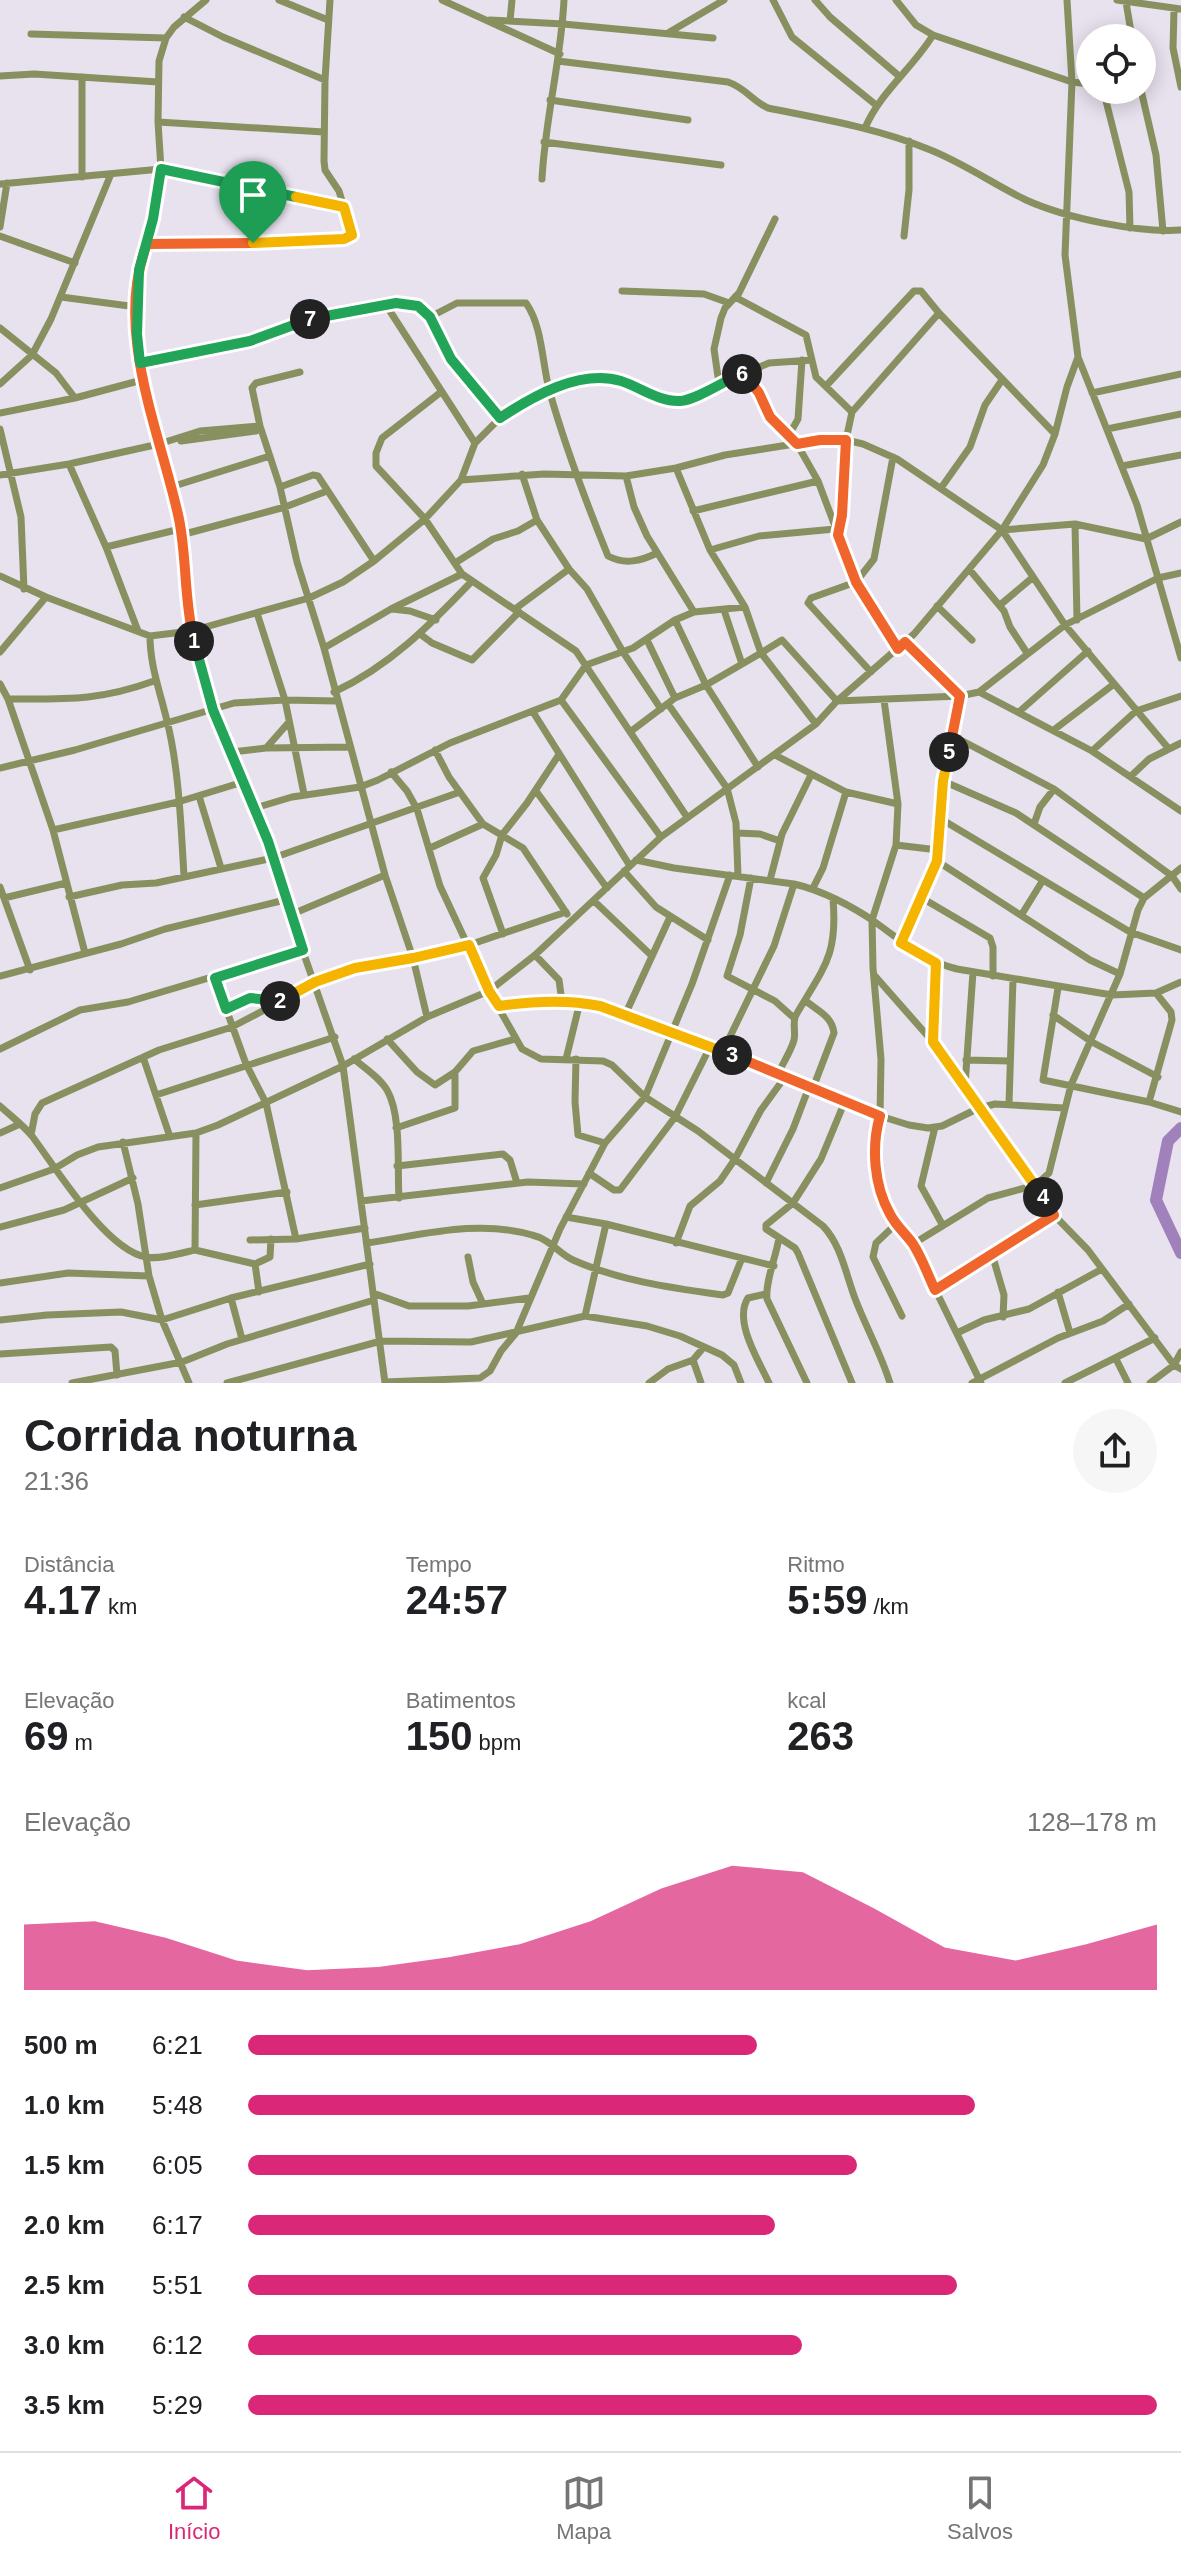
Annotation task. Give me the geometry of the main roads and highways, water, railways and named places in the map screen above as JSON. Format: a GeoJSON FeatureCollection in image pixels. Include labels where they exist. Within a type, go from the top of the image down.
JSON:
{"type":"FeatureCollection","features":[{"type":"Feature","properties":{"kind":"waterway"},"geometry":{"type":"LineString","coordinates":[[1181,1128],[1168,1141],[1156,1200],[1181,1253]]}}]}
